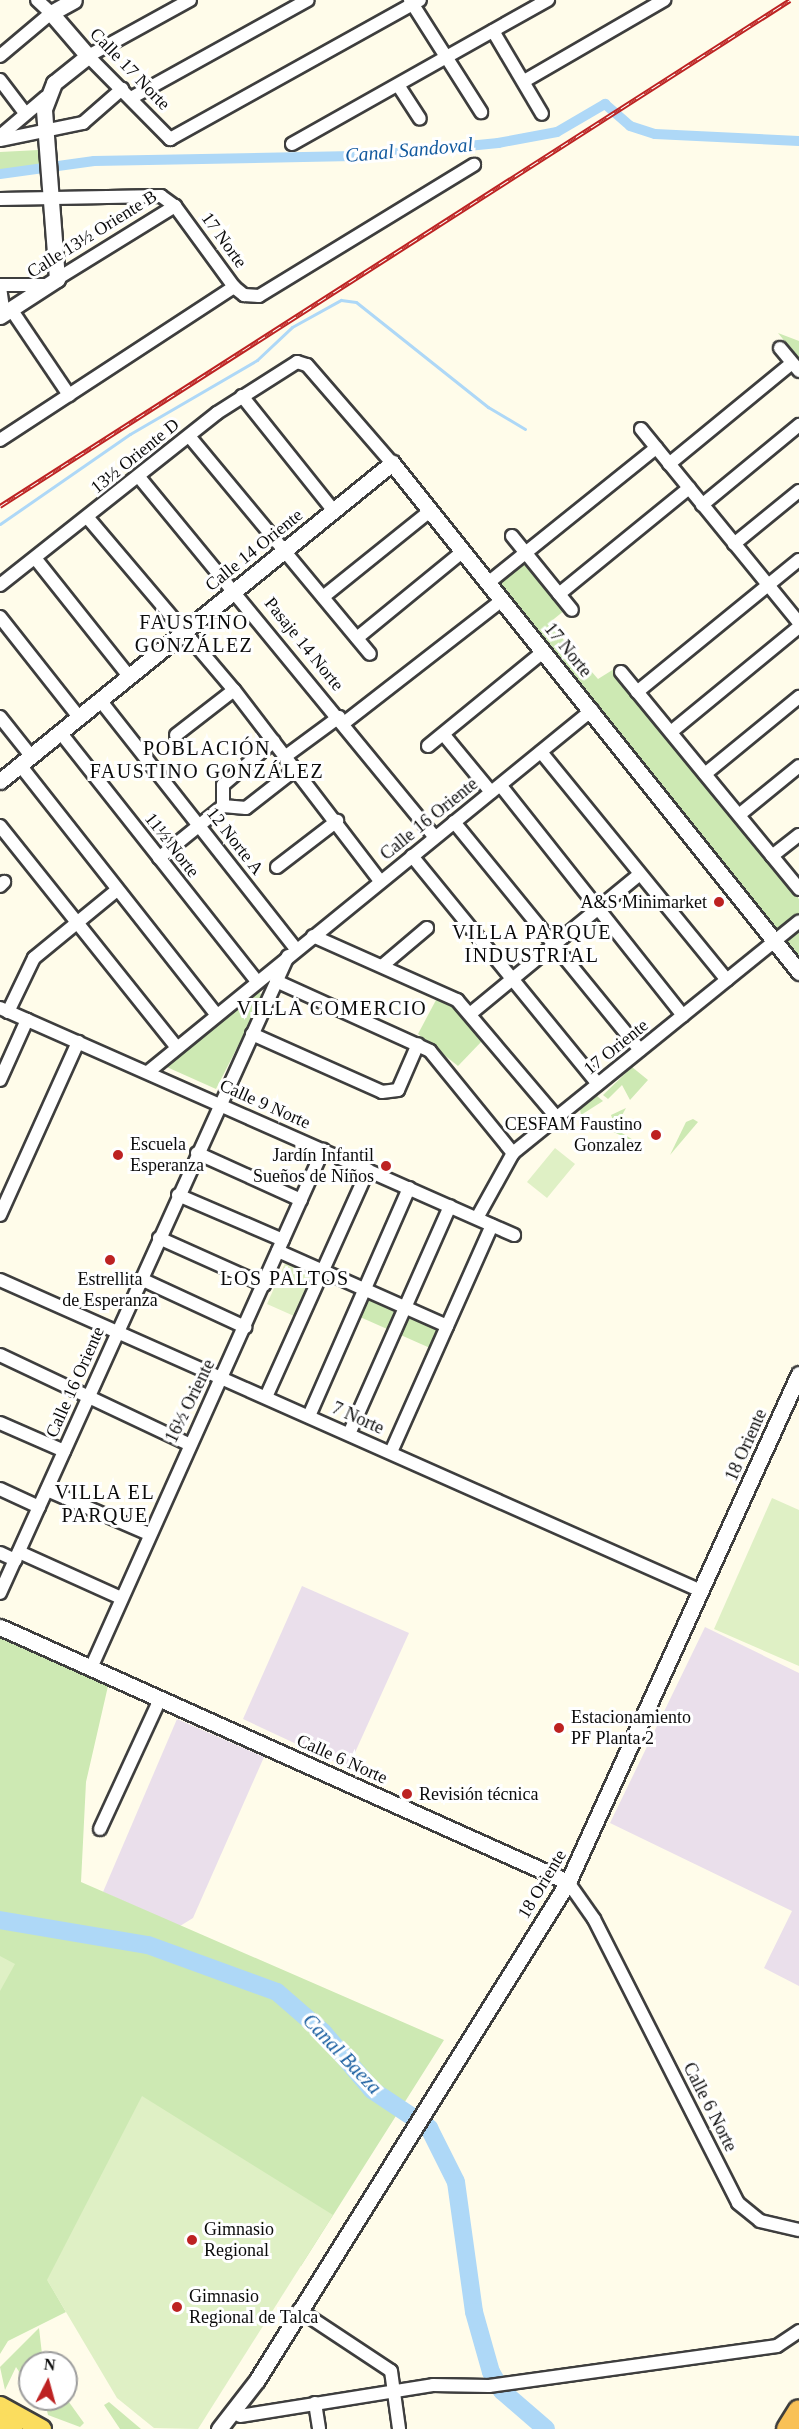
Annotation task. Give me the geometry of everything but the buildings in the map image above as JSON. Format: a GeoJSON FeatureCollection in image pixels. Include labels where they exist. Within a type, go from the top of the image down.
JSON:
{"type":"FeatureCollection","features":[{"type":"Feature","properties":{"kind":"highway"},"geometry":{"type":"LineString","coordinates":[[787,2429],[799,2410]]}},
{"type":"Feature","properties":{"kind":"main road"},"geometry":{"type":"LineString","coordinates":[[0,2406],[42,2429]]}},
{"type":"Feature","properties":{"kind":"main road"},"geometry":{"type":"LineString","coordinates":[[0,2422],[13,2429]]}},
{"type":"Feature","properties":{"kind":"street","name":"Calle 17 Norte"},"geometry":{"type":"LineString","coordinates":[[38,0],[88,56],[170,139],[414,1]]}},
{"type":"Feature","properties":{"kind":"street"},"geometry":{"type":"LineString","coordinates":[[0,56],[51,13],[74,0]]}},
{"type":"Feature","properties":{"kind":"street"},"geometry":{"type":"LineString","coordinates":[[0,138],[25,113],[46,97],[54,83],[88,56],[190,0]]}},
{"type":"Feature","properties":{"kind":"street"},"geometry":{"type":"LineString","coordinates":[[0,138],[45,134],[88,120],[126,94],[308,0]]}},
{"type":"Feature","properties":{"kind":"street"},"geometry":{"type":"LineString","coordinates":[[292,144],[548,0]]}},
{"type":"Feature","properties":{"kind":"street"},"geometry":{"type":"LineString","coordinates":[[526,80],[664,0]]}},
{"type":"Feature","properties":{"kind":"street"},"geometry":{"type":"LineString","coordinates":[[414,1],[446,58],[481,112]]}},
{"type":"Feature","properties":{"kind":"street"},"geometry":{"type":"LineString","coordinates":[[493,30],[526,80],[542,114]]}},
{"type":"Feature","properties":{"kind":"street"},"geometry":{"type":"LineString","coordinates":[[0,80],[25,113]]}},
{"type":"Feature","properties":{"kind":"street"},"geometry":{"type":"LineString","coordinates":[[398,85],[420,119]]}},
{"type":"Feature","properties":{"kind":"street"},"geometry":{"type":"LineString","coordinates":[[46,97],[45,134],[48,179],[57,195],[52,282],[0,286],[5,313],[69,395]]}},
{"type":"Feature","properties":{"kind":"street"},"geometry":{"type":"LineString","coordinates":[[0,440],[239,291],[259,296],[290,282],[474,165]]}},
{"type":"Feature","properties":{"kind":"street"},"geometry":{"type":"LineString","coordinates":[[0,199],[57,195],[155,195],[175,206]]}},
{"type":"Feature","properties":{"kind":"street","name":"17 Norte"},"geometry":{"type":"LineString","coordinates":[[175,206],[239,291]]}},
{"type":"Feature","properties":{"kind":"street","name":"Calle 13½ Oriente B"},"geometry":{"type":"LineString","coordinates":[[5,313],[175,206]]}},
{"type":"Feature","properties":{"kind":"street"},"geometry":{"type":"LineString","coordinates":[[669,464],[796,367],[780,348]]}},
{"type":"Feature","properties":{"kind":"street","name":"17 Norte"},"geometry":{"type":"LineString","coordinates":[[297,362],[308,365],[392,463],[777,939],[799,972]]}},
{"type":"Feature","properties":{"kind":"street","name":"13½ Oriente D"},"geometry":{"type":"LineString","coordinates":[[0,585],[242,396],[297,362]]}},
{"type":"Feature","properties":{"kind":"street"},"geometry":{"type":"LineString","coordinates":[[242,396],[333,510]]}},
{"type":"Feature","properties":{"kind":"street"},"geometry":{"type":"LineString","coordinates":[[702,505],[799,425]]}},
{"type":"Feature","properties":{"kind":"street"},"geometry":{"type":"LineString","coordinates":[[641,429],[799,625],[671,732]]}},
{"type":"Feature","properties":{"kind":"street"},"geometry":{"type":"LineString","coordinates":[[189,436],[370,654]]}},
{"type":"Feature","properties":{"kind":"street"},"geometry":{"type":"LineString","coordinates":[[488,583],[656,448]]}},
{"type":"Feature","properties":{"kind":"street","name":"Calle 14 Oriente"},"geometry":{"type":"LineString","coordinates":[[0,781],[392,463]]}},
{"type":"Feature","properties":{"kind":"street","name":"Pasaje 14 Norte"},"geometry":{"type":"LineString","coordinates":[[139,477],[342,720],[435,837]]}},
{"type":"Feature","properties":{"kind":"street"},"geometry":{"type":"LineString","coordinates":[[559,594],[689,488]]}},
{"type":"Feature","properties":{"kind":"street"},"geometry":{"type":"LineString","coordinates":[[734,544],[799,491]]}},
{"type":"Feature","properties":{"kind":"street"},"geometry":{"type":"LineString","coordinates":[[323,597],[430,511]]}},
{"type":"Feature","properties":{"kind":"street"},"geometry":{"type":"LineString","coordinates":[[88,518],[234,690],[337,821],[380,881]]}},
{"type":"Feature","properties":{"kind":"street"},"geometry":{"type":"LineString","coordinates":[[512,536],[572,610]]}},
{"type":"Feature","properties":{"kind":"street"},"geometry":{"type":"LineString","coordinates":[[357,638],[462,552]]}},
{"type":"Feature","properties":{"kind":"street"},"geometry":{"type":"LineString","coordinates":[[35,558],[129,676]]}},
{"type":"Feature","properties":{"kind":"street"},"geometry":{"type":"LineString","coordinates":[[638,692],[799,560]]}},
{"type":"Feature","properties":{"kind":"street"},"geometry":{"type":"LineString","coordinates":[[286,756],[342,720],[502,600]]}},
{"type":"Feature","properties":{"kind":"street"},"geometry":{"type":"LineString","coordinates":[[0,617],[79,717]]}},
{"type":"Feature","properties":{"kind":"street"},"geometry":{"type":"LineString","coordinates":[[428,746],[544,651]]}},
{"type":"Feature","properties":{"kind":"street"},"geometry":{"type":"LineString","coordinates":[[621,672],[799,889]]}},
{"type":"Feature","properties":{"kind":"street"},"geometry":{"type":"LineString","coordinates":[[176,735],[234,690]]}},
{"type":"Feature","properties":{"kind":"street"},"geometry":{"type":"LineString","coordinates":[[705,774],[799,697]]}},
{"type":"Feature","properties":{"kind":"street","name":"12 Norte A"},"geometry":{"type":"LineString","coordinates":[[100,700],[200,826],[292,953]]}},
{"type":"Feature","properties":{"kind":"street","name":"Calle 16 Oriente"},"geometry":{"type":"LineString","coordinates":[[148,1072],[175,1045],[592,710]]}},
{"type":"Feature","properties":{"kind":"street"},"geometry":{"type":"LineString","coordinates":[[0,717],[25,760],[117,890],[215,1013]]}},
{"type":"Feature","properties":{"kind":"street","name":"11½ Norte"},"geometry":{"type":"LineString","coordinates":[[60,732],[257,981]]}},
{"type":"Feature","properties":{"kind":"street"},"geometry":{"type":"LineString","coordinates":[[444,735],[496,789],[600,908],[682,1016]]}},
{"type":"Feature","properties":{"kind":"street"},"geometry":{"type":"LineString","coordinates":[[223,806],[222,785],[274,741]]}},
{"type":"Feature","properties":{"kind":"street"},"geometry":{"type":"LineString","coordinates":[[541,752],[727,980]]}},
{"type":"Feature","properties":{"kind":"street"},"geometry":{"type":"LineString","coordinates":[[739,815],[799,766]]}},
{"type":"Feature","properties":{"kind":"street"},"geometry":{"type":"LineString","coordinates":[[159,858],[223,806],[246,808],[296,769]]}},
{"type":"Feature","properties":{"kind":"street"},"geometry":{"type":"LineString","coordinates":[[277,867],[337,821]]}},
{"type":"Feature","properties":{"kind":"street"},"geometry":{"type":"LineString","coordinates":[[454,822],[640,1050]]}},
{"type":"Feature","properties":{"kind":"street"},"geometry":{"type":"LineString","coordinates":[[0,826],[175,1045]]}},
{"type":"Feature","properties":{"kind":"street"},"geometry":{"type":"LineString","coordinates":[[772,856],[799,835]]}},
{"type":"Feature","properties":{"kind":"street"},"geometry":{"type":"LineString","coordinates":[[412,856],[598,1084]]}},
{"type":"Feature","properties":{"kind":"street"},"geometry":{"type":"LineString","coordinates":[[470,1014],[640,874]]}},
{"type":"Feature","properties":{"kind":"street"},"geometry":{"type":"LineString","coordinates":[[4,1010],[34,958],[117,890]]}},
{"type":"Feature","properties":{"kind":"street","name":"17 Oriente"},"geometry":{"type":"LineString","coordinates":[[477,1218],[513,1153],[799,921]]}},
{"type":"Feature","properties":{"kind":"street"},"geometry":{"type":"LineString","coordinates":[[382,966],[427,928]]}},
{"type":"Feature","properties":{"kind":"street"},"geometry":{"type":"LineString","coordinates":[[313,936],[453,997],[470,1014],[557,1118]]}},
{"type":"Feature","properties":{"kind":"street","name":"Calle 16 Oriente"},"geometry":{"type":"LineString","coordinates":[[0,1593],[219,1104],[276,981],[292,953]]}},
{"type":"Feature","properties":{"kind":"street"},"geometry":{"type":"LineString","coordinates":[[276,981],[418,1044],[439,1060],[513,1153]]}},
{"type":"Feature","properties":{"kind":"street","name":"Calle 9 Norte"},"geometry":{"type":"LineString","coordinates":[[4,1010],[514,1235]]}},
{"type":"Feature","properties":{"kind":"street"},"geometry":{"type":"LineString","coordinates":[[0,1080],[27,1020]]}},
{"type":"Feature","properties":{"kind":"street"},"geometry":{"type":"LineString","coordinates":[[252,1034],[382,1092],[398,1090],[418,1044]]}},
{"type":"Feature","properties":{"kind":"street"},"geometry":{"type":"LineString","coordinates":[[0,1215],[78,1042]]}},
{"type":"Feature","properties":{"kind":"street","name":"16½ Oriente"},"geometry":{"type":"LineString","coordinates":[[91,1668],[188,1444],[245,1327],[323,1150]]}},
{"type":"Feature","properties":{"kind":"street"},"geometry":{"type":"LineString","coordinates":[[197,1154],[301,1200]]}},
{"type":"Feature","properties":{"kind":"street"},"geometry":{"type":"LineString","coordinates":[[266,1397],[368,1170]]}},
{"type":"Feature","properties":{"kind":"street"},"geometry":{"type":"LineString","coordinates":[[309,1416],[409,1188]]}},
{"type":"Feature","properties":{"kind":"street"},"geometry":{"type":"LineString","coordinates":[[178,1195],[281,1246],[323,1271],[447,1326]]}},
{"type":"Feature","properties":{"kind":"street"},"geometry":{"type":"LineString","coordinates":[[349,1434],[450,1206]]}},
{"type":"Feature","properties":{"kind":"street"},"geometry":{"type":"LineString","coordinates":[[391,1452],[492,1225]]}},
{"type":"Feature","properties":{"kind":"street"},"geometry":{"type":"LineString","coordinates":[[159,1238],[264,1285]]}},
{"type":"Feature","properties":{"kind":"street"},"geometry":{"type":"LineString","coordinates":[[141,1279],[245,1327]]}},
{"type":"Feature","properties":{"kind":"street","name":"7 Norte"},"geometry":{"type":"LineString","coordinates":[[0,1280],[701,1591]]}},
{"type":"Feature","properties":{"kind":"street"},"geometry":{"type":"LineString","coordinates":[[0,1355],[188,1444]]}},
{"type":"Feature","properties":{"kind":"street","name":"18 Oriente"},"geometry":{"type":"LineString","coordinates":[[230,2429],[240,2416],[257,2380],[299,2310],[568,1882],[799,1374]]}},
{"type":"Feature","properties":{"kind":"street"},"geometry":{"type":"LineString","coordinates":[[0,1423],[64,1451]]}},
{"type":"Feature","properties":{"kind":"street"},"geometry":{"type":"LineString","coordinates":[[0,1489],[39,1507]]}},
{"type":"Feature","properties":{"kind":"street"},"geometry":{"type":"LineString","coordinates":[[47,1490],[149,1534]]}},
{"type":"Feature","properties":{"kind":"street"},"geometry":{"type":"LineString","coordinates":[[0,1553],[17,1556],[121,1598]]}},
{"type":"Feature","properties":{"kind":"street","name":"Calle 6 Norte"},"geometry":{"type":"LineString","coordinates":[[0,1627],[568,1882],[594,1919],[738,2204],[760,2221],[799,2230]]}},
{"type":"Feature","properties":{"kind":"street"},"geometry":{"type":"LineString","coordinates":[[100,1829],[160,1699]]}},
{"type":"Feature","properties":{"kind":"street"},"geometry":{"type":"LineString","coordinates":[[299,2310],[388,2367],[399,2429]]}},
{"type":"Feature","properties":{"kind":"street"},"geometry":{"type":"LineString","coordinates":[[240,2416],[433,2385],[489,2386],[777,2346],[797,2328]]}},
{"type":"Feature","properties":{"kind":"street","name":"18 Oriente"},"geometry":{"type":"LineString","coordinates":[[219,2429],[257,2380]]}},
{"type":"Feature","properties":{"kind":"street"},"geometry":{"type":"LineString","coordinates":[[315,2403],[319,2429]]}},
{"type":"Feature","properties":{"kind":"shaded area"},"geometry":{"type":"Polygon","coordinates":[[[302,1586],[409,1633],[348,1768],[243,1719],[302,1586]]]}},
{"type":"Feature","properties":{"kind":"shaded area"},"geometry":{"type":"Polygon","coordinates":[[[705,1627],[799,1673],[799,1986],[764,1968],[792,1911],[610,1823],[705,1627]]]}},
{"type":"Feature","properties":{"kind":"shaded area"},"geometry":{"type":"Polygon","coordinates":[[[177,1719],[264,1757],[193,1918],[180,1926],[103,1892],[177,1719]]]}},
{"type":"Feature","properties":{"kind":"green space"},"geometry":{"type":"Polygon","coordinates":[[[39,150],[41,171],[0,173],[0,152],[39,150]]]}},
{"type":"Feature","properties":{"kind":"green space"},"geometry":{"type":"Polygon","coordinates":[[[778,333],[799,341],[799,359],[778,333]]]}},
{"type":"Feature","properties":{"kind":"green space"},"geometry":{"type":"Polygon","coordinates":[[[525,564],[565,610],[549,623],[598,679],[614,669],[799,899],[799,963],[498,585],[525,564]]]}},
{"type":"Feature","properties":{"kind":"green space"},"geometry":{"type":"Polygon","coordinates":[[[257,989],[263,997],[216,1089],[160,1064],[257,989]]]}},
{"type":"Feature","properties":{"kind":"green space"},"geometry":{"type":"Polygon","coordinates":[[[436,1000],[452,1006],[482,1041],[458,1066],[418,1034],[436,1000]]]}},
{"type":"Feature","properties":{"kind":"green space"},"geometry":{"type":"Polygon","coordinates":[[[632,1067],[648,1080],[630,1100],[622,1085],[608,1099],[603,1095],[632,1067]]]}},
{"type":"Feature","properties":{"kind":"green space"},"geometry":{"type":"Polygon","coordinates":[[[597,1096],[603,1101],[581,1115],[580,1109],[597,1096]]]}},
{"type":"Feature","properties":{"kind":"green space"},"geometry":{"type":"Polygon","coordinates":[[[626,1108],[616,1126],[615,1126],[611,1115],[626,1108]]]}},
{"type":"Feature","properties":{"kind":"green space"},"geometry":{"type":"Polygon","coordinates":[[[693,1119],[698,1122],[670,1155],[686,1122],[693,1119]]]}},
{"type":"Feature","properties":{"kind":"green space"},"geometry":{"type":"Polygon","coordinates":[[[604,1122],[643,1146],[601,1126],[604,1122]]]}},
{"type":"Feature","properties":{"kind":"green space"},"geometry":{"type":"Polygon","coordinates":[[[555,1148],[575,1164],[547,1198],[527,1182],[555,1148]]]}},
{"type":"Feature","properties":{"kind":"green space"},"geometry":{"type":"Polygon","coordinates":[[[286,1261],[314,1273],[294,1316],[267,1304],[286,1261]]]}},
{"type":"Feature","properties":{"kind":"green space"},"geometry":{"type":"Polygon","coordinates":[[[361,1296],[438,1328],[430,1348],[360,1317],[361,1296]]]}},
{"type":"Feature","properties":{"kind":"green space"},"geometry":{"type":"Polygon","coordinates":[[[772,1498],[799,1510],[799,1666],[714,1629],[772,1498]]]}},
{"type":"Feature","properties":{"kind":"green space"},"geometry":{"type":"Polygon","coordinates":[[[0,1635],[108,1686],[86,1782],[81,1882],[444,2040],[301,2266],[48,2281],[66,2312],[8,2341],[0,2354],[0,1635]]]}},
{"type":"Feature","properties":{"kind":"green space"},"geometry":{"type":"Polygon","coordinates":[[[0,1956],[15,1964],[0,1991],[0,1956]]]}},
{"type":"Feature","properties":{"kind":"green space","name":"Gimnasio Regional"},"geometry":{"type":"Polygon","coordinates":[[[142,2096],[333,2215],[198,2429],[154,2428],[117,2398],[47,2280],[142,2096]]]}},
{"type":"Feature","properties":{"kind":"green space"},"geometry":{"type":"Polygon","coordinates":[[[39,2328],[42,2351],[18,2351],[18,2370],[16,2367],[5,2390],[0,2367],[39,2328]]]}},
{"type":"Feature","properties":{"kind":"green space"},"geometry":{"type":"Polygon","coordinates":[[[109,2402],[141,2429],[120,2429],[104,2405],[109,2402]]]}},
{"type":"Feature","properties":{"kind":"green space"},"geometry":{"type":"Polygon","coordinates":[[[47,2411],[75,2411],[84,2423],[80,2427],[48,2415],[47,2411]]]}},
{"type":"Feature","properties":{"kind":"waterway","name":"Canal Sandoval"},"geometry":{"type":"LineString","coordinates":[[0,174],[94,161],[366,156],[498,143],[557,132],[605,104],[630,126],[655,134],[799,141]]}},
{"type":"Feature","properties":{"kind":"waterway"},"geometry":{"type":"LineString","coordinates":[[0,524],[130,434],[257,360],[292,327],[341,300],[356,302],[488,407],[525,429]]}},
{"type":"Feature","properties":{"kind":"waterway","name":"Canal Baeza"},"geometry":{"type":"LineString","coordinates":[[0,1920],[148,1945],[277,1992],[323,2032],[372,2090],[429,2128],[456,2182],[474,2312],[491,2372],[502,2391],[546,2429]]}},
{"type":"Feature","properties":{"kind":"railway"},"geometry":{"type":"LineString","coordinates":[[0,506],[790,0]]}},
{"type":"Feature","properties":{"kind":"place","name":"A&S Minimarket"},"geometry":{"type":"Point","coordinates":[719,902]}},
{"type":"Feature","properties":{"kind":"place","name":"CESFAM Faustino Gonzalez"},"geometry":{"type":"Point","coordinates":[656,1135]}},
{"type":"Feature","properties":{"kind":"place","name":"Escuela Esperanza"},"geometry":{"type":"Point","coordinates":[118,1155]}},
{"type":"Feature","properties":{"kind":"place","name":"Jardín Infantil Sueños de Niños"},"geometry":{"type":"Point","coordinates":[386,1166]}},
{"type":"Feature","properties":{"kind":"place","name":"Estrellita de Esperanza"},"geometry":{"type":"Point","coordinates":[110,1260]}},
{"type":"Feature","properties":{"kind":"place","name":"Estacionamiento PF Planta 2"},"geometry":{"type":"Point","coordinates":[559,1728]}},
{"type":"Feature","properties":{"kind":"place","name":"Revisión técnica"},"geometry":{"type":"Point","coordinates":[407,1794]}},
{"type":"Feature","properties":{"kind":"place","name":"Gimnasio Regional"},"geometry":{"type":"Point","coordinates":[192,2240]}},
{"type":"Feature","properties":{"kind":"place","name":"Gimnasio Regional de Talca"},"geometry":{"type":"Point","coordinates":[177,2307]}},
{"type":"Feature","properties":{"kind":"district","name":"FAUSTINO GONZÁLEZ"},"geometry":{"type":"Point","coordinates":[194,634]}},
{"type":"Feature","properties":{"kind":"district","name":"POBLACIÓN FAUSTINO GONZÁLEZ"},"geometry":{"type":"Point","coordinates":[207,760]}},
{"type":"Feature","properties":{"kind":"district","name":"VILLA PARQUE INDUSTRIAL"},"geometry":{"type":"Point","coordinates":[532,944]}},
{"type":"Feature","properties":{"kind":"district","name":"VILLA COMERCIO"},"geometry":{"type":"Point","coordinates":[332,1008]}},
{"type":"Feature","properties":{"kind":"district","name":"LOS PALTOS"},"geometry":{"type":"Point","coordinates":[285,1278]}},
{"type":"Feature","properties":{"kind":"district","name":"VILLA EL PARQUE"},"geometry":{"type":"Point","coordinates":[105,1504]}}]}
